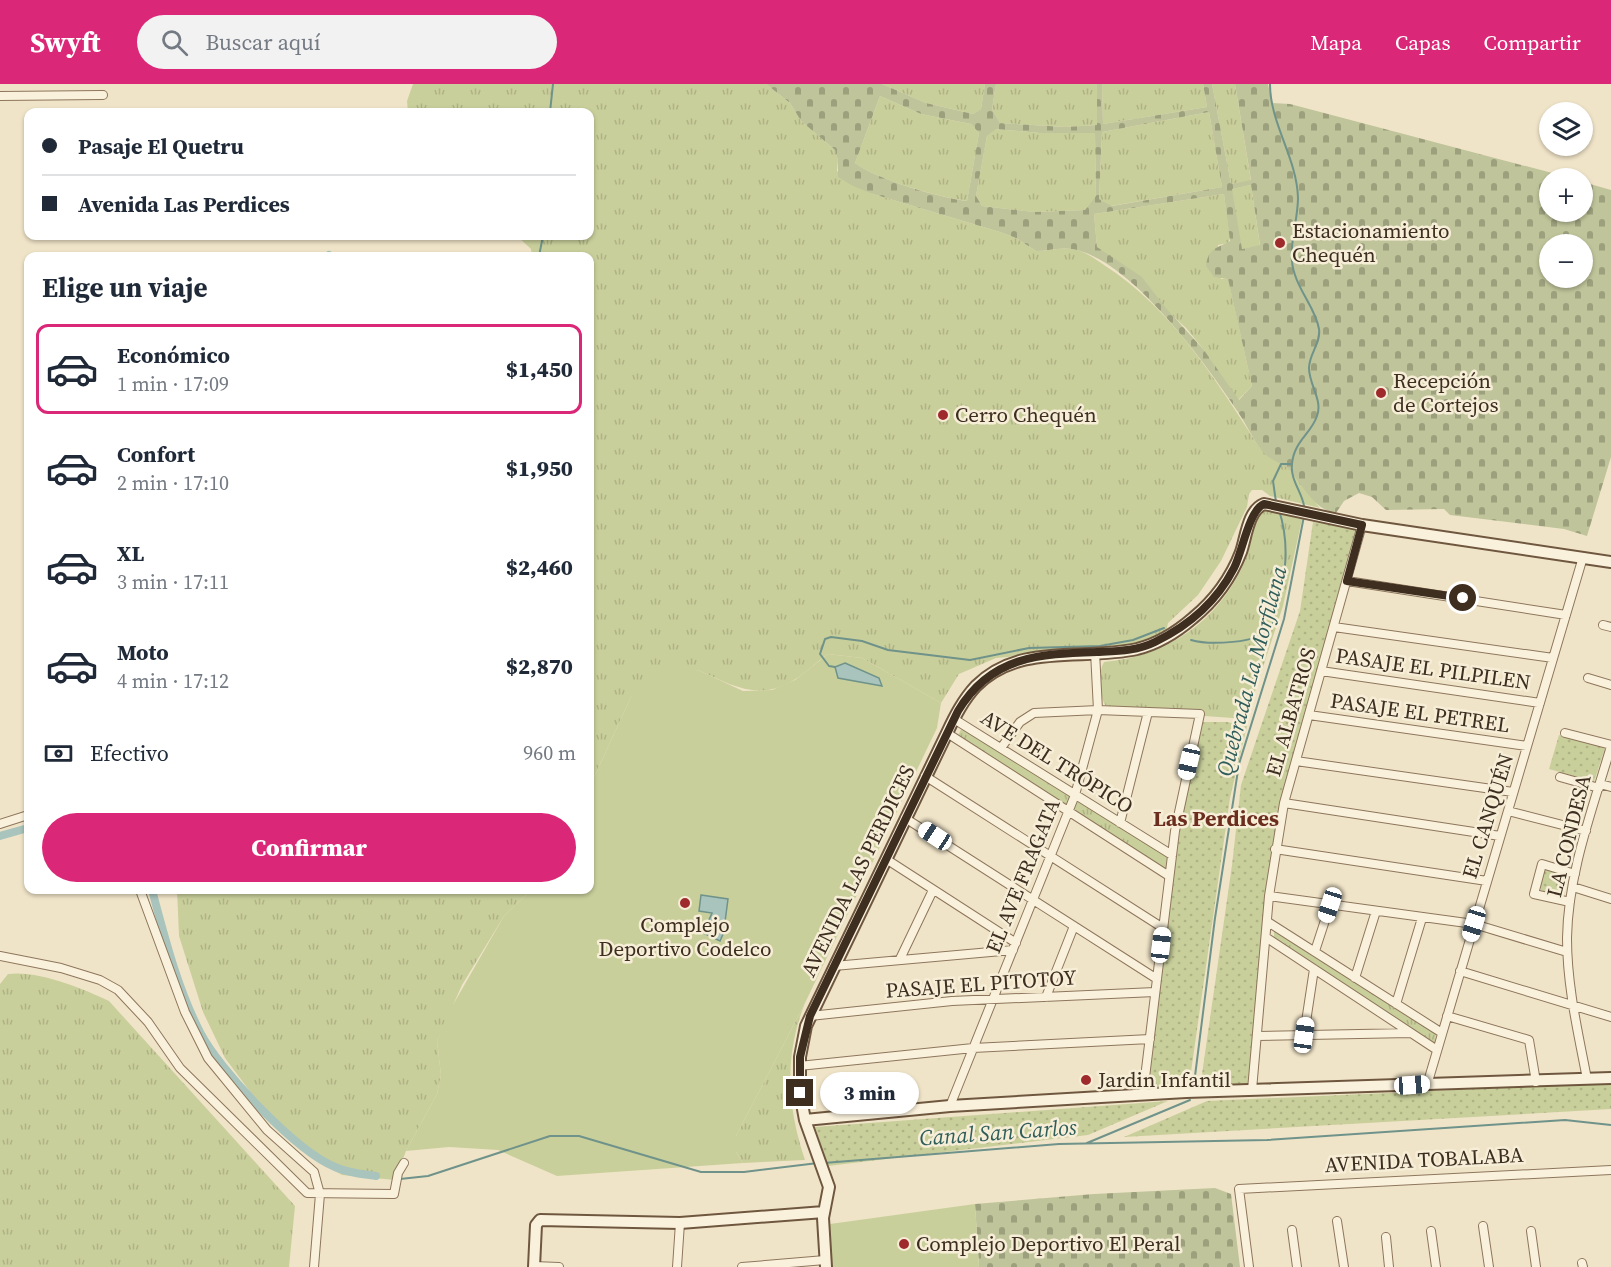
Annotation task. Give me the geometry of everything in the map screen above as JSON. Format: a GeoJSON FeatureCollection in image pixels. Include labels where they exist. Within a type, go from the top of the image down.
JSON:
{"type":"FeatureCollection","features":[{"type":"Feature","properties":{"kind":"street"},"geometry":{"type":"LineString","coordinates":[[0,96],[103,96]]}},
{"type":"Feature","properties":{"kind":"street","name":"AVENIDA LAS PERDICES"},"geometry":{"type":"LineString","coordinates":[[824,1212],[829,1187],[805,1120],[799,1066],[810,1016],[925,776],[954,719],[976,687],[1009,664],[1038,657],[1139,648],[1175,631],[1199,612],[1223,586],[1240,554],[1257,508],[1267,504],[1362,525],[1611,562]]}},
{"type":"Feature","properties":{"kind":"street","name":"EL ALBATROS"},"geometry":{"type":"LineString","coordinates":[[1252,1090],[1275,849],[1284,803],[1362,525]]}},
{"type":"Feature","properties":{"kind":"street","name":"EL CANQUÉN"},"geometry":{"type":"LineString","coordinates":[[1426,1084],[1583,557]]}},
{"type":"Feature","properties":{"kind":"street"},"geometry":{"type":"LineString","coordinates":[[1347,581],[1566,615]]}},
{"type":"Feature","properties":{"kind":"street"},"geometry":{"type":"LineString","coordinates":[[1334,627],[1553,658]]}},
{"type":"Feature","properties":{"kind":"street","name":"EL AVE FRAGATA"},"geometry":{"type":"LineString","coordinates":[[950,1106],[1075,795],[1098,710],[1095,652]]}},
{"type":"Feature","properties":{"kind":"street","name":"PASAJE EL PILPILEN"},"geometry":{"type":"LineString","coordinates":[[1321,670],[1540,703]]}},
{"type":"Feature","properties":{"kind":"street"},"geometry":{"type":"LineString","coordinates":[[1588,678],[1611,685]]}},
{"type":"Feature","properties":{"kind":"street"},"geometry":{"type":"LineString","coordinates":[[1001,748],[1020,722],[1034,713],[1098,710],[1200,714],[1172,855],[1143,1094]]}},
{"type":"Feature","properties":{"kind":"street"},"geometry":{"type":"LineString","coordinates":[[1120,823],[1148,712]]}},
{"type":"Feature","properties":{"kind":"street","name":"PASAJE EL PETREL"},"geometry":{"type":"LineString","coordinates":[[1309,715],[1527,746]]}},
{"type":"Feature","properties":{"kind":"street","name":"AVE DEL TRÓPICO"},"geometry":{"type":"LineString","coordinates":[[954,719],[1172,855]]}},
{"type":"Feature","properties":{"kind":"street","name":"AVE DEL TRÓPICO"},"geometry":{"type":"LineString","coordinates":[[947,733],[1169,876]]}},
{"type":"Feature","properties":{"kind":"street"},"geometry":{"type":"LineString","coordinates":[[1565,733],[1611,746]]}},
{"type":"Feature","properties":{"kind":"street","name":"LA CONDESA"},"geometry":{"type":"LineString","coordinates":[[1587,1079],[1573,1006],[1568,952],[1570,902],[1575,874],[1611,746]]}},
{"type":"Feature","properties":{"kind":"street"},"geometry":{"type":"LineString","coordinates":[[1296,761],[1513,792]]}},
{"type":"Feature","properties":{"kind":"street"},"geometry":{"type":"LineString","coordinates":[[925,776],[1162,928]]}},
{"type":"Feature","properties":{"kind":"street"},"geometry":{"type":"LineString","coordinates":[[1560,777],[1611,787]]}},
{"type":"Feature","properties":{"kind":"street"},"geometry":{"type":"LineString","coordinates":[[1284,803],[1500,836]]}},
{"type":"Feature","properties":{"kind":"street"},"geometry":{"type":"LineString","coordinates":[[1508,811],[1587,831]]}},
{"type":"Feature","properties":{"kind":"street"},"geometry":{"type":"LineString","coordinates":[[0,824],[24,816]]}},
{"type":"Feature","properties":{"kind":"street"},"geometry":{"type":"LineString","coordinates":[[905,818],[1157,979]]}},
{"type":"Feature","properties":{"kind":"street"},"geometry":{"type":"LineString","coordinates":[[1275,849],[1487,880]]}},
{"type":"Feature","properties":{"kind":"street"},"geometry":{"type":"LineString","coordinates":[[886,859],[1014,947]]}},
{"type":"Feature","properties":{"kind":"street"},"geometry":{"type":"LineString","coordinates":[[1570,902],[1534,894],[1542,864],[1575,874]]}},
{"type":"Feature","properties":{"kind":"street"},"geometry":{"type":"LineString","coordinates":[[1573,887],[1611,899]]}},
{"type":"Feature","properties":{"kind":"street"},"geometry":{"type":"LineString","coordinates":[[900,958],[933,890]]}},
{"type":"Feature","properties":{"kind":"street"},"geometry":{"type":"LineString","coordinates":[[141,894],[185,1012],[208,1058],[267,1130],[314,1172],[320,1194],[314,1267]]}},
{"type":"Feature","properties":{"kind":"street"},"geometry":{"type":"LineString","coordinates":[[1269,896],[1474,924],[1568,952]]}},
{"type":"Feature","properties":{"kind":"street"},"geometry":{"type":"LineString","coordinates":[[1315,951],[1330,905]]}},
{"type":"Feature","properties":{"kind":"street"},"geometry":{"type":"LineString","coordinates":[[1355,978],[1376,911]]}},
{"type":"Feature","properties":{"kind":"street"},"geometry":{"type":"LineString","coordinates":[[1396,1004],[1422,918]]}},
{"type":"Feature","properties":{"kind":"street"},"geometry":{"type":"LineString","coordinates":[[1268,922],[1442,1033]]}},
{"type":"Feature","properties":{"kind":"street"},"geometry":{"type":"LineString","coordinates":[[1046,997],[1074,926]]}},
{"type":"Feature","properties":{"kind":"street"},"geometry":{"type":"LineString","coordinates":[[1267,938],[1437,1050]]}},
{"type":"Feature","properties":{"kind":"street"},"geometry":{"type":"LineString","coordinates":[[834,966],[1014,947]]}},
{"type":"Feature","properties":{"kind":"street"},"geometry":{"type":"LineString","coordinates":[[0,956],[61,968],[100,980],[118,990],[148,1022],[180,1068],[194,1079],[294,1183],[307,1193],[394,1194],[398,1173],[404,1162]]}},
{"type":"Feature","properties":{"kind":"street"},"geometry":{"type":"LineString","coordinates":[[1304,1035],[1314,969]]}},
{"type":"Feature","properties":{"kind":"street"},"geometry":{"type":"LineString","coordinates":[[1460,970],[1611,1017]]}},
{"type":"Feature","properties":{"kind":"street","name":"PASAJE EL PITOTOY"},"geometry":{"type":"LineString","coordinates":[[810,1016],[993,999],[1155,992]]}},
{"type":"Feature","properties":{"kind":"street"},"geometry":{"type":"LineString","coordinates":[[1447,1016],[1529,1040],[1536,1082]]}},
{"type":"Feature","properties":{"kind":"street"},"geometry":{"type":"LineString","coordinates":[[1257,1036],[1411,1033]]}},
{"type":"Feature","properties":{"kind":"street"},"geometry":{"type":"LineString","coordinates":[[799,1066],[973,1048],[1150,1040]]}},
{"type":"Feature","properties":{"kind":"street"},"geometry":{"type":"LineString","coordinates":[[805,1120],[950,1106],[1143,1094],[1611,1078]]}},
{"type":"Feature","properties":{"kind":"street","name":"AVENIDA TOBALABA"},"geometry":{"type":"LineString","coordinates":[[1249,1267],[1239,1189],[1611,1170]]}},
{"type":"Feature","properties":{"kind":"street"},"geometry":{"type":"LineString","coordinates":[[559,1267],[534,1266],[537,1222],[545,1219],[680,1223],[824,1212],[826,1263],[742,1267]]}},
{"type":"Feature","properties":{"kind":"street"},"geometry":{"type":"LineString","coordinates":[[1337,1221],[1344,1267]]}},
{"type":"Feature","properties":{"kind":"street"},"geometry":{"type":"LineString","coordinates":[[677,1267],[680,1223]]}},
{"type":"Feature","properties":{"kind":"street"},"geometry":{"type":"LineString","coordinates":[[1483,1226],[1489,1267]]}},
{"type":"Feature","properties":{"kind":"street"},"geometry":{"type":"LineString","coordinates":[[1292,1230],[1297,1267]]}},
{"type":"Feature","properties":{"kind":"street"},"geometry":{"type":"LineString","coordinates":[[1431,1231],[1436,1267]]}},
{"type":"Feature","properties":{"kind":"street"},"geometry":{"type":"LineString","coordinates":[[1531,1231],[1536,1267]]}},
{"type":"Feature","properties":{"kind":"street"},"geometry":{"type":"LineString","coordinates":[[1386,1236],[1389,1267]]}},
{"type":"Feature","properties":{"kind":"green space"},"geometry":{"type":"Polygon","coordinates":[[[413,84],[766,84],[790,103],[801,121],[835,150],[838,160],[837,171],[873,194],[1000,232],[1016,238],[1036,251],[1063,248],[1081,251],[1129,283],[1172,325],[1191,348],[1263,451],[1290,471],[1320,508],[1270,496],[1262,490],[1252,490],[1247,507],[1221,561],[1198,595],[1168,623],[1165,636],[1136,646],[996,658],[959,674],[941,703],[862,658],[828,654],[794,680],[769,690],[734,686],[698,670],[631,697],[594,777],[594,252],[531,252],[521,240],[594,240],[594,108],[408,108],[407,101],[413,84]]]}},
{"type":"Feature","properties":{"kind":"green space"},"geometry":{"type":"Polygon","coordinates":[[[766,84],[882,84],[926,103],[973,114],[981,109],[985,84],[996,84],[992,109],[1000,123],[1065,127],[1097,125],[1097,84],[1102,84],[1103,124],[1207,107],[1203,84],[1212,84],[1231,184],[1251,180],[1235,84],[1268,84],[1272,103],[1290,104],[1539,170],[1539,222],[1593,222],[1593,185],[1611,190],[1611,457],[1587,536],[1564,529],[1450,515],[1444,509],[1386,510],[1372,497],[1359,493],[1344,501],[1336,513],[1322,508],[1287,469],[1262,451],[1224,392],[1187,342],[1142,292],[1118,272],[1095,257],[1072,249],[1036,251],[1016,238],[1000,232],[853,186],[838,177],[838,160],[835,150],[801,121],[790,103],[766,84]],[[880,96],[855,163],[877,175],[909,187],[967,201],[979,133],[971,124],[921,114],[880,96]],[[1209,112],[1102,132],[1099,199],[1112,206],[1222,187],[1209,112]],[[996,129],[987,136],[976,196],[982,206],[1034,212],[1085,210],[1096,196],[1095,133],[1040,133],[996,129]],[[1251,185],[1232,189],[1242,249],[1260,245],[1251,185]],[[1224,194],[1094,214],[1097,247],[1142,277],[1165,307],[1204,350],[1239,400],[1252,386],[1228,279],[1214,277],[1206,266],[1211,252],[1230,241],[1224,194]]]}},
{"type":"Feature","properties":{"kind":"green space"},"geometry":{"type":"Polygon","coordinates":[[[882,84],[985,84],[981,109],[973,114],[926,103],[882,84]]]}},
{"type":"Feature","properties":{"kind":"green space"},"geometry":{"type":"Polygon","coordinates":[[[996,84],[1097,84],[1098,125],[1065,127],[1000,123],[992,109],[996,84]]]}},
{"type":"Feature","properties":{"kind":"green space"},"geometry":{"type":"Polygon","coordinates":[[[1102,84],[1203,84],[1207,107],[1103,124],[1102,84]]]}},
{"type":"Feature","properties":{"kind":"green space"},"geometry":{"type":"Polygon","coordinates":[[[1212,84],[1235,84],[1251,181],[1231,184],[1212,84]]]}},
{"type":"Feature","properties":{"kind":"green space"},"geometry":{"type":"Polygon","coordinates":[[[880,96],[921,114],[971,124],[979,133],[967,201],[925,192],[878,176],[855,163],[880,96]]]}},
{"type":"Feature","properties":{"kind":"green space"},"geometry":{"type":"Polygon","coordinates":[[[1209,112],[1222,187],[1111,206],[1099,199],[1102,132],[1209,112]]]}},
{"type":"Feature","properties":{"kind":"green space"},"geometry":{"type":"Polygon","coordinates":[[[995,129],[1040,133],[1095,133],[1096,197],[1085,210],[1034,212],[982,206],[976,196],[987,136],[995,129]]]}},
{"type":"Feature","properties":{"kind":"green space"},"geometry":{"type":"Polygon","coordinates":[[[1251,185],[1260,246],[1241,249],[1231,189],[1251,185]]]}},
{"type":"Feature","properties":{"kind":"green space"},"geometry":{"type":"Polygon","coordinates":[[[1224,194],[1230,238],[1228,243],[1218,245],[1221,279],[1228,278],[1252,386],[1238,400],[1186,328],[1097,247],[1094,214],[1224,194]]]}},
{"type":"Feature","properties":{"kind":"green space"},"geometry":{"type":"Polygon","coordinates":[[[1262,509],[1303,515],[1283,606],[1246,719],[1108,709],[1100,686],[1100,673],[1104,662],[1149,652],[1170,643],[1189,632],[1206,618],[1234,582],[1245,561],[1256,521],[1262,509]]]}},
{"type":"Feature","properties":{"kind":"green space"},"geometry":{"type":"Polygon","coordinates":[[[1313,522],[1358,529],[1284,791],[1274,837],[1250,1087],[1200,1088],[1232,865],[1241,785],[1300,611],[1313,522]]]}},
{"type":"Feature","properties":{"kind":"green space","name":"Complejo Deportivo Codelco"},"geometry":{"type":"Polygon","coordinates":[[[828,654],[862,658],[941,703],[937,728],[805,1003],[736,1136],[736,1152],[743,1163],[557,1176],[498,1150],[449,1147],[406,1151],[437,1094],[441,1075],[437,1041],[446,1017],[504,916],[527,894],[594,894],[594,777],[631,697],[647,681],[665,674],[698,670],[743,691],[772,690],[795,680],[828,654]]]}},
{"type":"Feature","properties":{"kind":"green space"},"geometry":{"type":"Polygon","coordinates":[[[1201,722],[1227,722],[1247,726],[1230,798],[1189,1086],[1187,1089],[1148,1091],[1174,862],[1201,722]]]}},
{"type":"Feature","properties":{"kind":"green space"},"geometry":{"type":"Polygon","coordinates":[[[963,726],[1170,856],[1169,871],[957,737],[963,726]]]}},
{"type":"Feature","properties":{"kind":"green space"},"geometry":{"type":"Polygon","coordinates":[[[1559,735],[1605,748],[1594,782],[1549,769],[1559,735]]]}},
{"type":"Feature","properties":{"kind":"green space"},"geometry":{"type":"Polygon","coordinates":[[[1544,869],[1566,873],[1564,898],[1542,892],[1540,887],[1544,869]]]}},
{"type":"Feature","properties":{"kind":"green space"},"geometry":{"type":"Polygon","coordinates":[[[177,894],[527,894],[504,916],[462,985],[437,1041],[441,1075],[437,1094],[406,1151],[395,1180],[342,1175],[313,1158],[281,1133],[225,1058],[203,1012],[179,936],[177,894]]]}},
{"type":"Feature","properties":{"kind":"green space"},"geometry":{"type":"Polygon","coordinates":[[[1274,930],[1436,1034],[1435,1043],[1274,941],[1274,930]]]}},
{"type":"Feature","properties":{"kind":"green space"},"geometry":{"type":"Polygon","coordinates":[[[20,973],[46,977],[109,1001],[295,1206],[289,1267],[0,1267],[0,984],[8,974],[20,973]]]}},
{"type":"Feature","properties":{"kind":"green space"},"geometry":{"type":"Polygon","coordinates":[[[805,1003],[794,1042],[790,1081],[794,1120],[805,1160],[743,1163],[736,1152],[736,1136],[805,1003]]]}},
{"type":"Feature","properties":{"kind":"green space"},"geometry":{"type":"Polygon","coordinates":[[[1611,1083],[1611,1109],[1124,1137],[1207,1101],[1611,1083]]]}},
{"type":"Feature","properties":{"kind":"green space"},"geometry":{"type":"Polygon","coordinates":[[[1168,1101],[1088,1135],[828,1166],[815,1127],[1168,1101]]]}},
{"type":"Feature","properties":{"kind":"green space"},"geometry":{"type":"Polygon","coordinates":[[[1215,1188],[1231,1194],[1240,1267],[979,1267],[975,1204],[1094,1194],[1215,1188]]]}},
{"type":"Feature","properties":{"kind":"green space","name":"Complejo Deportivo El Peral"},"geometry":{"type":"Polygon","coordinates":[[[975,1204],[979,1267],[830,1267],[830,1224],[975,1204]]]}},
{"type":"Feature","properties":{"kind":"water"},"geometry":{"type":"Polygon","coordinates":[[[845,663],[879,678],[882,686],[838,678],[835,667],[845,663]]]}},
{"type":"Feature","properties":{"kind":"water"},"geometry":{"type":"Polygon","coordinates":[[[701,895],[728,899],[725,922],[728,923],[720,941],[703,933],[712,913],[699,911],[701,895]]]}},
{"type":"Feature","properties":{"kind":"waterway"},"geometry":{"type":"LineString","coordinates":[[550,108],[553,84]]}},
{"type":"Feature","properties":{"kind":"waterway","name":"Quebrada La Morfilana"},"geometry":{"type":"LineString","coordinates":[[1270,84],[1274,113],[1297,183],[1298,208],[1292,247],[1293,266],[1319,329],[1309,368],[1317,398],[1317,416],[1299,443],[1292,464],[1294,481],[1304,506]]}},
{"type":"Feature","properties":{"kind":"waterway"},"geometry":{"type":"LineString","coordinates":[[540,252],[542,240]]}},
{"type":"Feature","properties":{"kind":"waterway"},"geometry":{"type":"LineString","coordinates":[[1276,502],[1273,481],[1281,464],[1292,464]]}},
{"type":"Feature","properties":{"kind":"waterway"},"geometry":{"type":"LineString","coordinates":[[1191,640],[1233,642],[1256,637],[1271,628],[1282,586],[1286,548],[1279,510]]}},
{"type":"Feature","properties":{"kind":"waterway","name":"Quebrada La Morfilana"},"geometry":{"type":"LineString","coordinates":[[1194,1084],[1215,918],[1239,764],[1284,619],[1304,516]]}},
{"type":"Feature","properties":{"kind":"waterway"},"geometry":{"type":"LineString","coordinates":[[835,667],[829,666],[820,654],[825,639],[831,637],[862,641],[888,650],[970,660],[1029,648],[1100,646],[1133,640],[1164,628]]}},
{"type":"Feature","properties":{"kind":"waterway","name":"Canal San Carlos"},"geometry":{"type":"LineString","coordinates":[[0,836],[24,829]]}},
{"type":"Feature","properties":{"kind":"waterway","name":"Canal San Carlos"},"geometry":{"type":"LineString","coordinates":[[153,894],[172,962],[185,998],[200,1032],[224,1067],[260,1108],[300,1145],[335,1167],[376,1176]]}},
{"type":"Feature","properties":{"kind":"waterway","name":"Quebrada La Morfilana"},"geometry":{"type":"LineString","coordinates":[[1087,1143],[1190,1100]]}},
{"type":"Feature","properties":{"kind":"waterway","name":"Canal San Carlos"},"geometry":{"type":"LineString","coordinates":[[824,1163],[1059,1144],[1267,1140],[1565,1120],[1611,1125]]}},
{"type":"Feature","properties":{"kind":"waterway","name":"Canal San Carlos"},"geometry":{"type":"LineString","coordinates":[[400,1179],[428,1176],[550,1136],[579,1136],[701,1172],[744,1172],[818,1163]]}},
{"type":"Feature","properties":{"kind":"place","name":"Estacionamiento Chequén"},"geometry":{"type":"Point","coordinates":[1280,243]}},
{"type":"Feature","properties":{"kind":"place","name":"Recepción de Cortejos"},"geometry":{"type":"Point","coordinates":[1381,393]}},
{"type":"Feature","properties":{"kind":"place","name":"Cerro Chequén"},"geometry":{"type":"Point","coordinates":[943,415]}},
{"type":"Feature","properties":{"kind":"place","name":"Complejo Deportivo Codelco"},"geometry":{"type":"Point","coordinates":[685,903]}},
{"type":"Feature","properties":{"kind":"place","name":"Jardin Infantil"},"geometry":{"type":"Point","coordinates":[1086,1080]}},
{"type":"Feature","properties":{"kind":"place","name":"Complejo Deportivo El Peral"},"geometry":{"type":"Point","coordinates":[904,1244]}},
{"type":"Feature","properties":{"kind":"district","name":"Las Perdices"},"geometry":{"type":"Point","coordinates":[1216,818]}},
{"type":"Feature","properties":{"kind":"route"},"geometry":{"type":"LineString","coordinates":[[800,1093],[800,1057],[810,1016],[958,711],[969,694],[991,674],[1009,664],[1028,658],[1139,648],[1175,631],[1193,618],[1223,586],[1240,554],[1255,511],[1264,504],[1362,525],[1347,581],[1463,598]]}}]}
